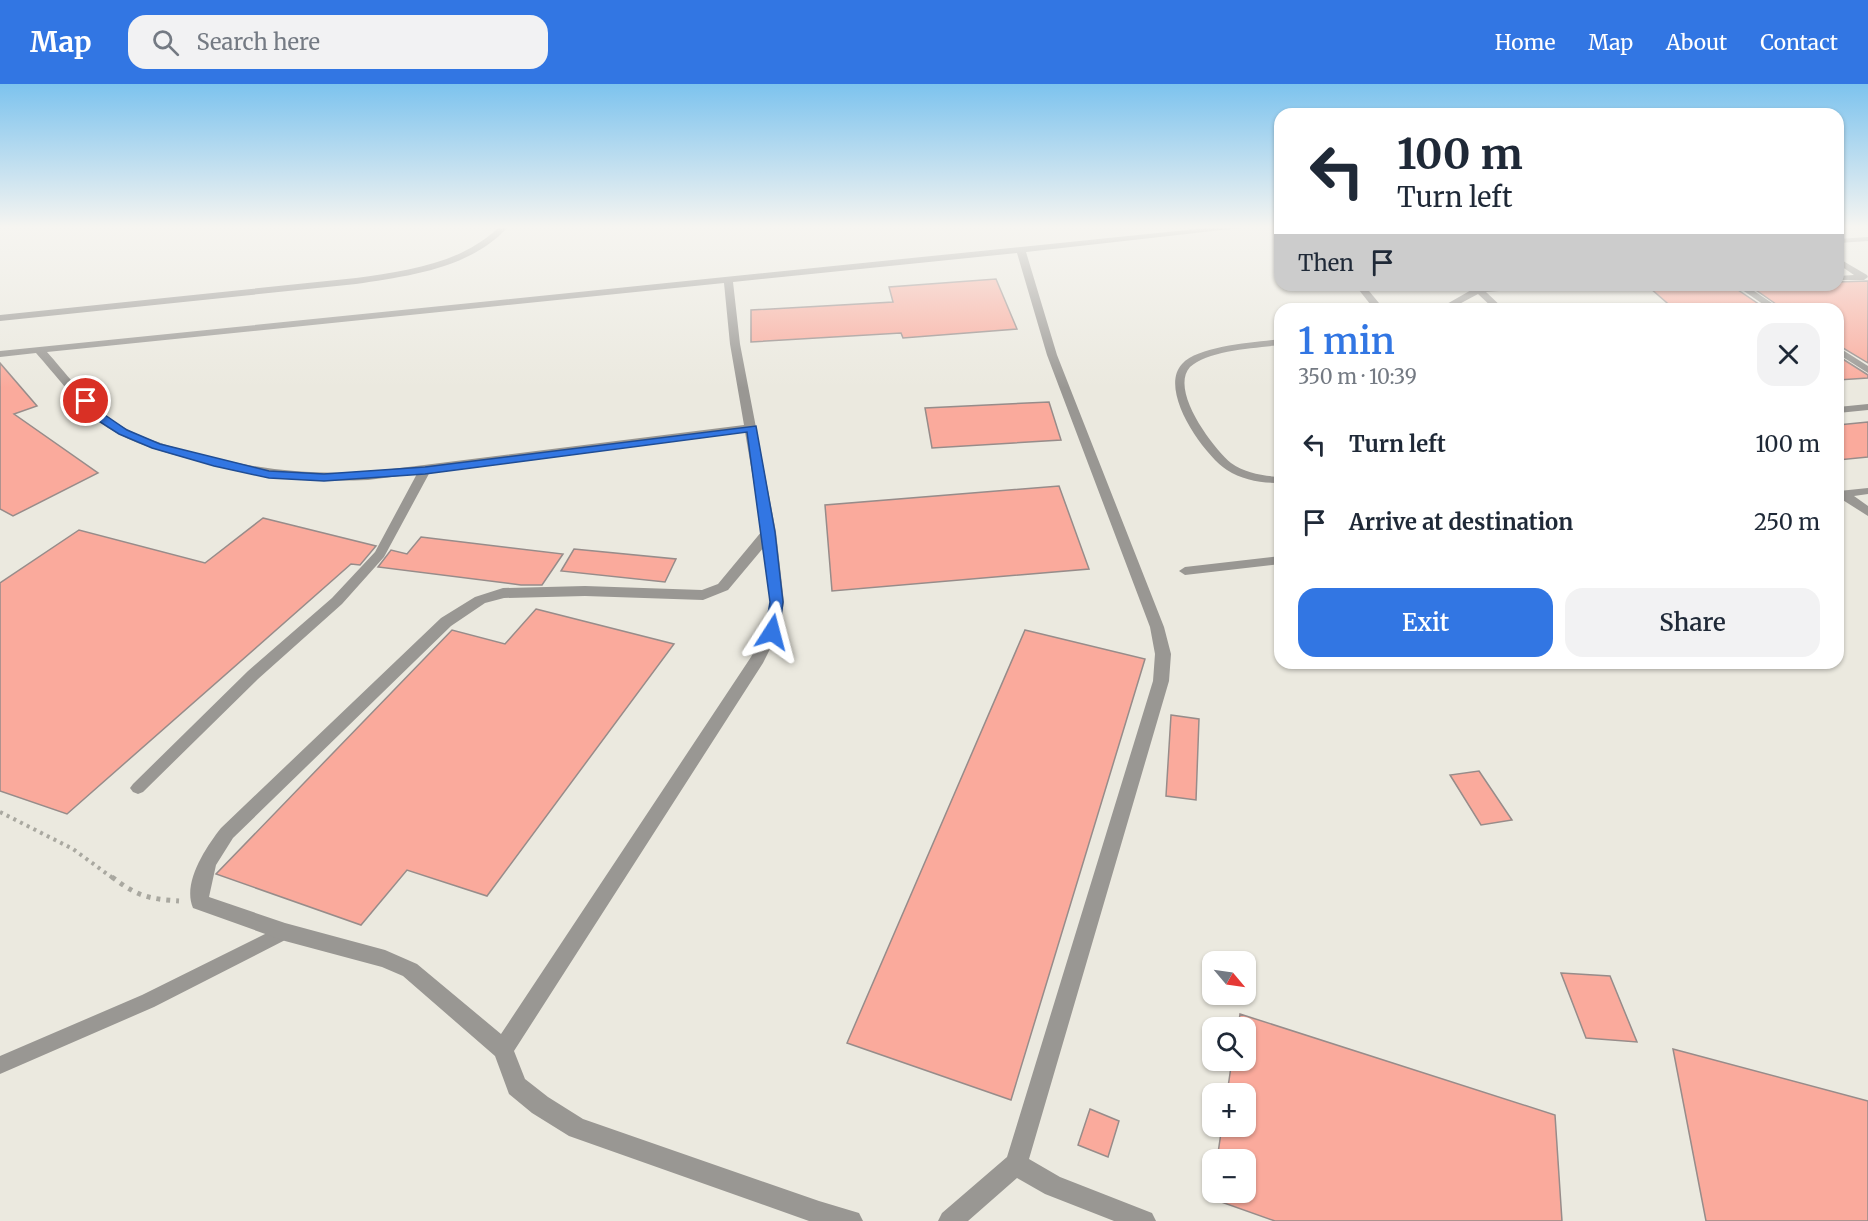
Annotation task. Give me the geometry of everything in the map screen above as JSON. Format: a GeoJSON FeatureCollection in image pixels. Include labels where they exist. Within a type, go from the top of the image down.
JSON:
{"type":"FeatureCollection","features":[{"type":"Feature","properties":{"kind":"street"},"geometry":{"type":"LineString","coordinates":[[0,354],[708,281]]}},
{"type":"Feature","properties":{"kind":"street"},"geometry":{"type":"LineString","coordinates":[[503,1049],[758,659],[772,632],[777,602],[769,532],[735,344],[728,281]]}},
{"type":"Feature","properties":{"kind":"street"},"geometry":{"type":"LineString","coordinates":[[950,1221],[1016,1164],[1161,681],[1163,654],[1157,627],[1052,355],[1030,281]]}},
{"type":"Feature","properties":{"kind":"street"},"geometry":{"type":"LineString","coordinates":[[39,350],[101,418],[123,432],[156,446],[269,474],[324,478],[425,471],[752,428]]}},
{"type":"Feature","properties":{"kind":"street"},"geometry":{"type":"LineString","coordinates":[[769,532],[723,587],[703,595],[585,591],[503,593],[480,600],[463,609],[446,622],[226,833],[210,855],[200,883],[200,902],[285,932],[385,959],[410,970],[503,1049],[517,1086],[540,1105],[577,1128],[819,1213],[851,1221]]}},
{"type":"Feature","properties":{"kind":"street"},"geometry":{"type":"LineString","coordinates":[[1016,1164],[1053,1186],[1144,1221]]}},
{"type":"Feature","properties":{"kind":"lane"},"geometry":{"type":"LineString","coordinates":[[0,318],[355,281]]}},
{"type":"Feature","properties":{"kind":"lane"},"geometry":{"type":"LineString","coordinates":[[1364,291],[1374,303]]}},
{"type":"Feature","properties":{"kind":"lane"},"geometry":{"type":"LineString","coordinates":[[1452,303],[1471,291]]}},
{"type":"Feature","properties":{"kind":"lane"},"geometry":{"type":"LineString","coordinates":[[1481,291],[1494,303]]}},
{"type":"Feature","properties":{"kind":"lane"},"geometry":{"type":"LineString","coordinates":[[1748,291],[1767,303]]}},
{"type":"Feature","properties":{"kind":"lane"},"geometry":{"type":"LineString","coordinates":[[1274,343],[1201,358],[1186,366],[1179,375],[1180,389],[1191,422],[1215,455],[1229,466],[1245,474],[1264,480],[1274,480]]}},
{"type":"Feature","properties":{"kind":"lane"},"geometry":{"type":"LineString","coordinates":[[1844,354],[1868,370]]}},
{"type":"Feature","properties":{"kind":"lane"},"geometry":{"type":"LineString","coordinates":[[1852,359],[1868,359]]}},
{"type":"Feature","properties":{"kind":"lane"},"geometry":{"type":"LineString","coordinates":[[1844,409],[1868,407]]}},
{"type":"Feature","properties":{"kind":"lane"},"geometry":{"type":"LineString","coordinates":[[138,788],[253,675],[337,601],[380,554],[425,471]]}},
{"type":"Feature","properties":{"kind":"lane"},"geometry":{"type":"LineString","coordinates":[[1844,494],[1868,491]]}},
{"type":"Feature","properties":{"kind":"lane"},"geometry":{"type":"LineString","coordinates":[[1844,497],[1868,512]]}},
{"type":"Feature","properties":{"kind":"lane"},"geometry":{"type":"LineString","coordinates":[[1185,571],[1274,561]]}},
{"type":"Feature","properties":{"kind":"lane"},"geometry":{"type":"LineString","coordinates":[[0,1065],[148,1001],[285,932]]}},
{"type":"Feature","properties":{"kind":"path"},"geometry":{"type":"LineString","coordinates":[[0,812],[73,849],[129,890],[140,895],[150,899],[200,902]]}},
{"type":"Feature","properties":{"kind":"building"},"geometry":{"type":"Polygon","coordinates":[[[997,281],[1017,329],[903,338],[901,333],[751,342],[751,310],[893,302],[889,287],[997,281]]]}},
{"type":"Feature","properties":{"kind":"building"},"geometry":{"type":"Polygon","coordinates":[[[1868,281],[1868,363],[1844,349],[1844,303],[1774,303],[1757,291],[1844,291],[1844,282],[1868,281]]]}},
{"type":"Feature","properties":{"kind":"building"},"geometry":{"type":"Polygon","coordinates":[[[1653,291],[1739,291],[1757,303],[1667,303],[1653,291]]]}},
{"type":"Feature","properties":{"kind":"building"},"geometry":{"type":"Polygon","coordinates":[[[1844,360],[1868,375],[1868,378],[1844,380],[1844,360]]]}},
{"type":"Feature","properties":{"kind":"building"},"geometry":{"type":"Polygon","coordinates":[[[0,363],[37,406],[14,414],[98,473],[13,516],[0,509],[0,363]]]}},
{"type":"Feature","properties":{"kind":"building"},"geometry":{"type":"Polygon","coordinates":[[[1049,402],[1061,440],[932,448],[925,408],[1049,402]]]}},
{"type":"Feature","properties":{"kind":"building"},"geometry":{"type":"Polygon","coordinates":[[[1868,422],[1868,457],[1844,459],[1844,424],[1868,422]]]}},
{"type":"Feature","properties":{"kind":"building"},"geometry":{"type":"Polygon","coordinates":[[[1059,486],[1089,569],[832,591],[825,505],[1059,486]]]}},
{"type":"Feature","properties":{"kind":"building"},"geometry":{"type":"Polygon","coordinates":[[[263,518],[376,546],[360,565],[351,564],[67,814],[0,791],[0,583],[79,530],[205,563],[263,518]]]}},
{"type":"Feature","properties":{"kind":"building"},"geometry":{"type":"Polygon","coordinates":[[[421,537],[563,554],[542,585],[521,585],[378,567],[391,550],[407,554],[421,537]]]}},
{"type":"Feature","properties":{"kind":"building"},"geometry":{"type":"Polygon","coordinates":[[[574,549],[676,559],[665,582],[561,571],[574,549]]]}},
{"type":"Feature","properties":{"kind":"building"},"geometry":{"type":"Polygon","coordinates":[[[536,609],[674,644],[487,896],[407,870],[361,925],[216,874],[452,630],[505,644],[536,609]]]}},
{"type":"Feature","properties":{"kind":"building"},"geometry":{"type":"Polygon","coordinates":[[[1025,630],[1145,659],[1011,1100],[847,1043],[1025,630]]]}},
{"type":"Feature","properties":{"kind":"building"},"geometry":{"type":"Polygon","coordinates":[[[1171,715],[1199,719],[1196,800],[1166,796],[1171,715]]]}},
{"type":"Feature","properties":{"kind":"building"},"geometry":{"type":"Polygon","coordinates":[[[1479,771],[1512,820],[1481,825],[1450,775],[1479,771]]]}},
{"type":"Feature","properties":{"kind":"building"},"geometry":{"type":"Polygon","coordinates":[[[1561,973],[1610,976],[1637,1042],[1586,1038],[1561,973]]]}},
{"type":"Feature","properties":{"kind":"building"},"geometry":{"type":"Polygon","coordinates":[[[1256,1019],[1555,1115],[1562,1221],[1275,1221],[1224,1203],[1256,1203],[1256,1149],[1219,1149],[1220,1137],[1256,1137],[1256,1083],[1229,1083],[1230,1071],[1256,1071],[1256,1019]]]}},
{"type":"Feature","properties":{"kind":"building"},"geometry":{"type":"Polygon","coordinates":[[[1673,1049],[1868,1101],[1868,1221],[1706,1221],[1673,1049]]]}},
{"type":"Feature","properties":{"kind":"building"},"geometry":{"type":"Polygon","coordinates":[[[1090,1109],[1119,1121],[1108,1157],[1078,1145],[1090,1109]]]}},
{"type":"Feature","properties":{"kind":"route"},"geometry":{"type":"LineString","coordinates":[[86,401],[101,418],[123,432],[156,446],[269,474],[324,478],[425,471],[752,428],[769,532],[777,602],[772,632]]}}]}
